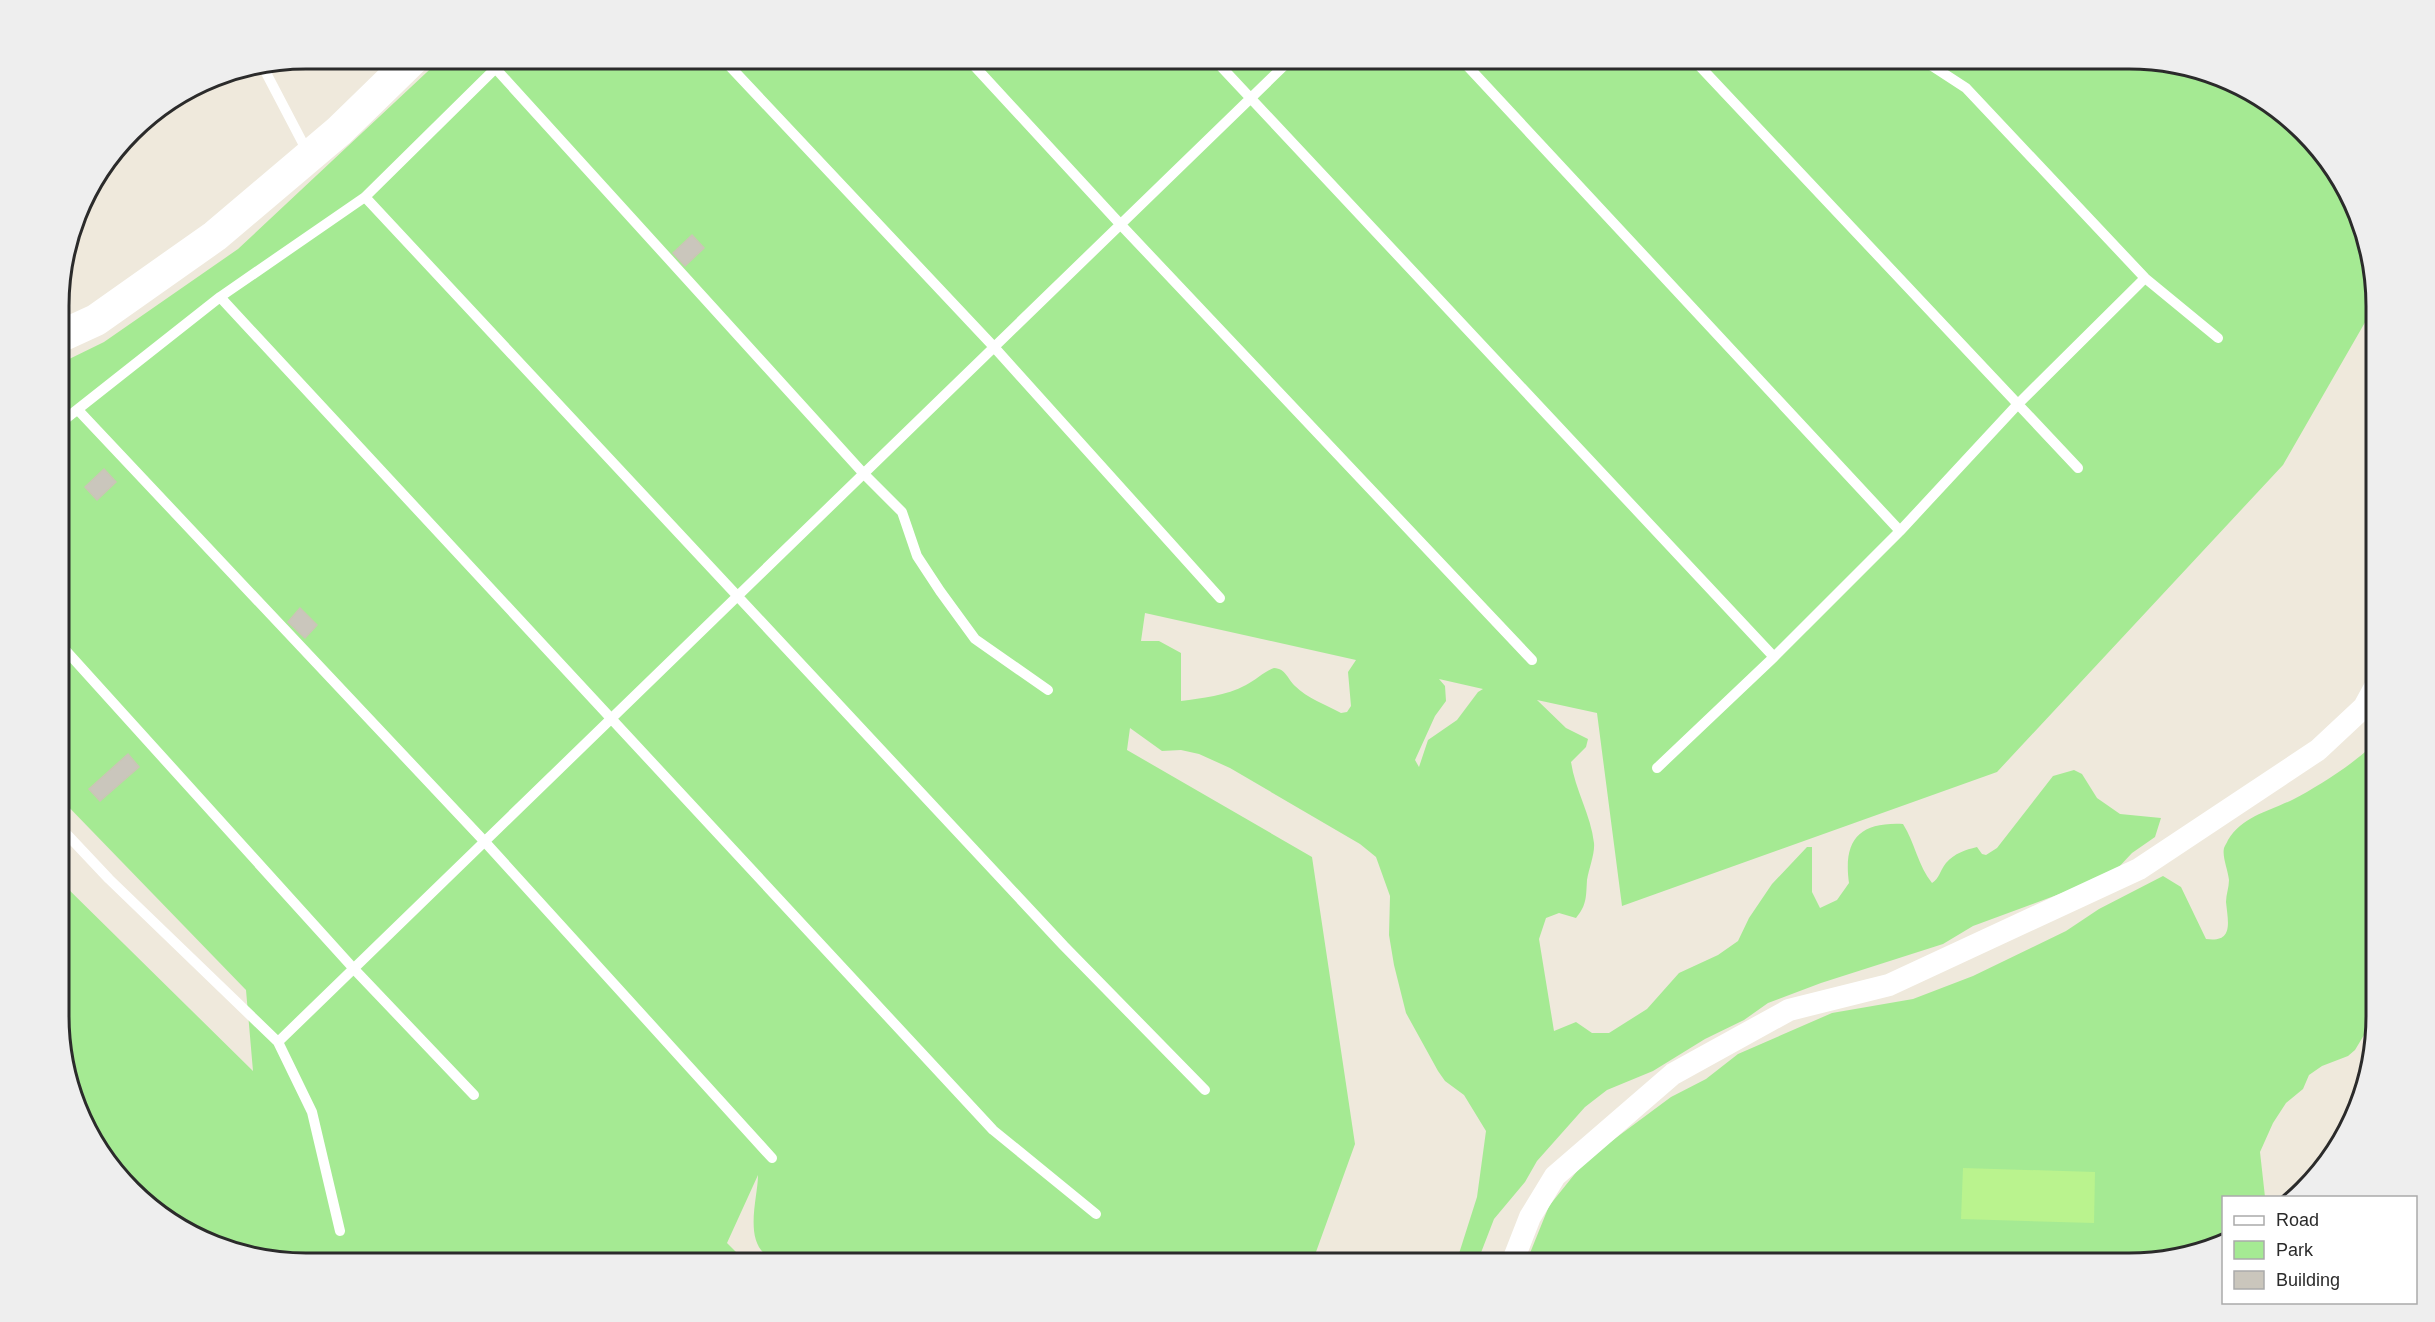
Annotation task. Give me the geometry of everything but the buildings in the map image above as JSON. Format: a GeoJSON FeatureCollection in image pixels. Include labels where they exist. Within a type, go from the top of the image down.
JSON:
{"type":"FeatureCollection","features":[{"type":"Feature","properties":{"kind":"street"},"geometry":{"type":"LineString","coordinates":[[69,332],[96,320],[215,236],[309,156],[402,69]]}},
{"type":"Feature","properties":{"kind":"street"},"geometry":{"type":"LineString","coordinates":[[1516,1253],[1530,1217],[1555,1176],[1673,1074],[1789,1010],[1888,985],[2139,870],[2318,750],[2366,703]]}},
{"type":"Feature","properties":{"kind":"lane"},"geometry":{"type":"LineString","coordinates":[[69,417],[220,297],[365,197],[496,69],[864,474],[902,512],[917,556],[975,639],[1048,690]]}},
{"type":"Feature","properties":{"kind":"lane"},"geometry":{"type":"LineString","coordinates":[[732,69],[994,347],[1220,598]]}},
{"type":"Feature","properties":{"kind":"lane"},"geometry":{"type":"LineString","coordinates":[[977,69],[1120,225],[1532,660]]}},
{"type":"Feature","properties":{"kind":"lane"},"geometry":{"type":"LineString","coordinates":[[1223,69],[1774,657]]}},
{"type":"Feature","properties":{"kind":"lane"},"geometry":{"type":"LineString","coordinates":[[278,1042],[1281,69]]}},
{"type":"Feature","properties":{"kind":"lane"},"geometry":{"type":"LineString","coordinates":[[1470,69],[1900,531]]}},
{"type":"Feature","properties":{"kind":"lane"},"geometry":{"type":"LineString","coordinates":[[1702,69],[2078,468]]}},
{"type":"Feature","properties":{"kind":"lane"},"geometry":{"type":"LineString","coordinates":[[1937,69],[1966,88],[2145,278],[2218,338]]}},
{"type":"Feature","properties":{"kind":"lane"},"geometry":{"type":"LineString","coordinates":[[266,73],[309,156]]}},
{"type":"Feature","properties":{"kind":"lane"},"geometry":{"type":"LineString","coordinates":[[365,197],[1064,946],[1205,1090]]}},
{"type":"Feature","properties":{"kind":"lane"},"geometry":{"type":"LineString","coordinates":[[1657,768],[1774,657],[1900,531],[2018,404],[2145,278]]}},
{"type":"Feature","properties":{"kind":"lane"},"geometry":{"type":"LineString","coordinates":[[220,297],[993,1130],[1096,1214]]}},
{"type":"Feature","properties":{"kind":"lane"},"geometry":{"type":"LineString","coordinates":[[78,410],[485,842],[772,1158]]}},
{"type":"Feature","properties":{"kind":"lane"},"geometry":{"type":"LineString","coordinates":[[69,654],[354,969],[474,1095]]}},
{"type":"Feature","properties":{"kind":"lane"},"geometry":{"type":"LineString","coordinates":[[69,837],[109,879],[278,1042],[312,1112],[340,1232]]}},
{"type":"Feature","properties":{"kind":"green space"},"geometry":{"type":"Polygon","coordinates":[[[430,69],[2129,69],[2160,71],[2190,77],[2234,93],[2261,109],[2297,138],[2326,174],[2348,215],[2358,245],[2364,275],[2366,306],[2366,321],[2283,465],[1997,772],[1622,906],[1597,713],[1537,700],[1566,728],[1588,739],[1586,747],[1571,762],[1590,822],[1594,843],[1582,909],[1576,918],[1559,913],[1546,918],[1539,939],[1554,1031],[1576,1022],[1592,1033],[1609,1033],[1647,1009],[1679,973],[1718,955],[1738,941],[1749,918],[1772,884],[1807,847],[1812,847],[1812,892],[1820,908],[1837,900],[1849,883],[1849,855],[1852,845],[1865,830],[1875,826],[1903,824],[1923,869],[1932,883],[1937,879],[1946,863],[1957,854],[1977,847],[1982,854],[1986,855],[1997,848],[2053,776],[2074,770],[2082,774],[2097,798],[2120,814],[2161,818],[2155,837],[2132,853],[2117,869],[2081,886],[1973,926],[1943,944],[1821,983],[1768,1003],[1744,1020],[1705,1039],[1653,1071],[1607,1090],[1585,1107],[1537,1161],[1525,1182],[1494,1219],[1481,1253],[1459,1253],[1477,1197],[1486,1131],[1464,1095],[1445,1081],[1438,1071],[1406,1013],[1389,935],[1390,896],[1376,857],[1360,844],[1230,768],[1199,754],[1181,750],[1162,751],[1130,728],[1127,750],[1312,857],[1355,1144],[1316,1253],[764,1253],[755,1238],[754,1228],[758,1175],[727,1243],[737,1253],[306,1253],[275,1251],[245,1245],[215,1235],[174,1213],[138,1184],[109,1148],[93,1121],[77,1077],[71,1047],[69,1016],[69,890],[253,1071],[246,990],[69,807],[69,359],[104,342],[238,249],[430,69]],[[1145,613],[1141,641],[1159,641],[1181,653],[1181,701],[1230,692],[1274,668],[1284,672],[1305,694],[1341,713],[1347,712],[1351,706],[1348,672],[1356,660],[1145,613]],[[1439,679],[1445,686],[1446,701],[1435,716],[1415,760],[1419,767],[1428,740],[1457,720],[1478,692],[1483,689],[1439,679]]]}},
{"type":"Feature","properties":{"kind":"green space"},"geometry":{"type":"Polygon","coordinates":[[[2366,751],[2365,1034],[2355,1050],[2348,1056],[2322,1066],[2309,1075],[2303,1089],[2286,1103],[2273,1123],[2260,1152],[2265,1196],[2222,1196],[2222,1234],[2190,1245],[2160,1251],[2129,1253],[1530,1253],[1549,1206],[1586,1160],[1671,1097],[1706,1079],[1738,1054],[1832,1013],[1913,999],[1973,976],[2066,931],[2099,909],[2163,876],[2181,887],[2206,939],[2221,938],[2228,924],[2226,902],[2229,880],[2224,848],[2234,832],[2258,815],[2326,781],[2366,751]]]}},
{"type":"Feature","properties":{"kind":"green space"},"geometry":{"type":"Polygon","coordinates":[[[1963,1168],[2095,1172],[2094,1223],[1961,1219],[1963,1168]]]}}]}
